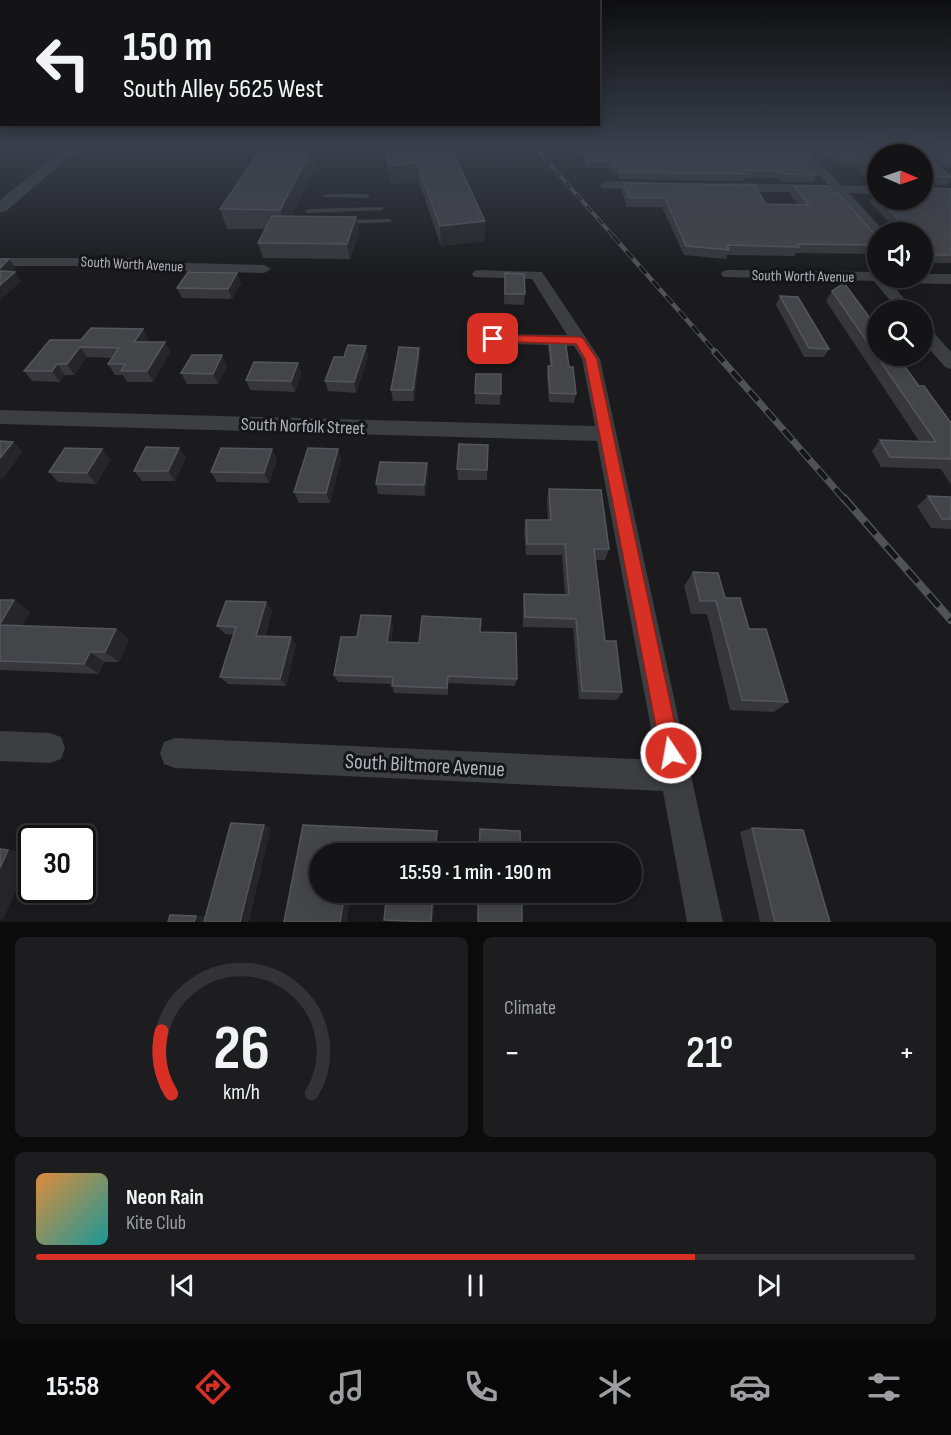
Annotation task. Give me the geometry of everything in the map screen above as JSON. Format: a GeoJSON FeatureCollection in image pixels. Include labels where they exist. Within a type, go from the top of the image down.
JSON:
{"type":"FeatureCollection","features":[{"type":"Feature","properties":{"kind":"street"},"geometry":{"type":"LineString","coordinates":[[0,208],[23,189]]}},
{"type":"Feature","properties":{"kind":"street"},"geometry":{"type":"LineString","coordinates":[[839,189],[870,222]]}},
{"type":"Feature","properties":{"kind":"street"},"geometry":{"type":"LineString","coordinates":[[840,189],[867,190]]}},
{"type":"Feature","properties":{"kind":"street","name":"South Worth Avenue"},"geometry":{"type":"LineString","coordinates":[[0,262],[134,262],[145,266],[264,269]]}},
{"type":"Feature","properties":{"kind":"street"},"geometry":{"type":"LineString","coordinates":[[479,274],[537,275],[591,359],[705,922]]}},
{"type":"Feature","properties":{"kind":"street","name":"South Worth Avenue"},"geometry":{"type":"LineString","coordinates":[[728,274],[867,277]]}},
{"type":"Feature","properties":{"kind":"street"},"geometry":{"type":"LineString","coordinates":[[933,278],[951,279]]}},
{"type":"Feature","properties":{"kind":"street"},"geometry":{"type":"LineString","coordinates":[[887,288],[898,300]]}},
{"type":"Feature","properties":{"kind":"street"},"geometry":{"type":"LineString","coordinates":[[493,339],[579,341]]}},
{"type":"Feature","properties":{"kind":"street"},"geometry":{"type":"LineString","coordinates":[[933,343],[951,363]]}},
{"type":"Feature","properties":{"kind":"street","name":"South Norfolk Street"},"geometry":{"type":"LineString","coordinates":[[0,417],[606,434]]}},
{"type":"Feature","properties":{"kind":"street"},"geometry":{"type":"LineString","coordinates":[[0,746],[50,748]]}},
{"type":"Feature","properties":{"kind":"street","name":"South Biltmore Avenue"},"geometry":{"type":"LineString","coordinates":[[175,753],[675,776]]}},
{"type":"Feature","properties":{"kind":"lane"},"geometry":{"type":"LineString","coordinates":[[326,196],[367,196]]}},
{"type":"Feature","properties":{"kind":"lane"},"geometry":{"type":"LineString","coordinates":[[308,211],[381,209]]}},
{"type":"Feature","properties":{"kind":"lane"},"geometry":{"type":"LineString","coordinates":[[336,222],[389,221]]}},
{"type":"Feature","properties":{"kind":"building"},"geometry":{"type":"Polygon","coordinates":[[[234,189],[291,189],[280,210],[220,209],[234,189]]]}},
{"type":"Feature","properties":{"kind":"building"},"geometry":{"type":"Polygon","coordinates":[[[427,189],[470,189],[485,221],[440,226],[427,189]]]}},
{"type":"Feature","properties":{"kind":"building"},"geometry":{"type":"Polygon","coordinates":[[[626,189],[757,189],[766,204],[809,205],[796,189],[831,189],[838,193],[867,226],[867,245],[797,244],[799,247],[727,245],[729,250],[686,246],[665,198],[629,198],[626,189]]]}},
{"type":"Feature","properties":{"kind":"building"},"geometry":{"type":"Polygon","coordinates":[[[933,189],[951,189],[951,255],[933,255],[933,222],[901,222],[889,210],[933,210],[933,189]]]}},
{"type":"Feature","properties":{"kind":"building"},"geometry":{"type":"Polygon","coordinates":[[[272,216],[356,217],[347,244],[258,243],[272,216]]]}},
{"type":"Feature","properties":{"kind":"building"},"geometry":{"type":"Polygon","coordinates":[[[0,259],[9,259],[0,268],[0,259]]]}},
{"type":"Feature","properties":{"kind":"building"},"geometry":{"type":"Polygon","coordinates":[[[0,271],[15,272],[0,285],[0,271]]]}},
{"type":"Feature","properties":{"kind":"building"},"geometry":{"type":"Polygon","coordinates":[[[188,272],[237,273],[228,289],[177,288],[188,272]]]}},
{"type":"Feature","properties":{"kind":"building"},"geometry":{"type":"Polygon","coordinates":[[[505,273],[524,274],[525,294],[505,294],[505,273]]]}},
{"type":"Feature","properties":{"kind":"building"},"geometry":{"type":"Polygon","coordinates":[[[844,283],[867,314],[867,342],[832,291],[844,283]]]}},
{"type":"Feature","properties":{"kind":"building"},"geometry":{"type":"Polygon","coordinates":[[[780,296],[798,297],[829,349],[809,348],[780,296]]]}},
{"type":"Feature","properties":{"kind":"building"},"geometry":{"type":"Polygon","coordinates":[[[91,328],[143,329],[134,342],[165,342],[147,371],[121,371],[125,364],[108,364],[119,348],[80,347],[67,364],[57,364],[52,371],[24,371],[50,340],[81,340],[91,328]]]}},
{"type":"Feature","properties":{"kind":"building"},"geometry":{"type":"Polygon","coordinates":[[[549,338],[565,339],[569,367],[573,367],[576,394],[550,393],[548,366],[552,366],[549,338]]]}},
{"type":"Feature","properties":{"kind":"building"},"geometry":{"type":"Polygon","coordinates":[[[348,345],[366,346],[354,382],[325,381],[334,357],[344,357],[348,345]]]}},
{"type":"Feature","properties":{"kind":"building"},"geometry":{"type":"Polygon","coordinates":[[[399,347],[419,348],[413,390],[391,390],[399,347]]]}},
{"type":"Feature","properties":{"kind":"building"},"geometry":{"type":"Polygon","coordinates":[[[192,355],[222,355],[213,374],[181,373],[192,355]]]}},
{"type":"Feature","properties":{"kind":"building"},"geometry":{"type":"Polygon","coordinates":[[[254,362],[298,363],[291,381],[246,380],[254,362]]]}},
{"type":"Feature","properties":{"kind":"building"},"geometry":{"type":"Polygon","coordinates":[[[884,366],[904,366],[919,386],[924,386],[951,423],[951,459],[890,457],[880,440],[936,442],[884,366]]]}},
{"type":"Feature","properties":{"kind":"building"},"geometry":{"type":"Polygon","coordinates":[[[476,374],[501,374],[501,394],[475,393],[476,374]]]}},
{"type":"Feature","properties":{"kind":"building"},"geometry":{"type":"Polygon","coordinates":[[[0,441],[13,442],[0,458],[0,441]]]}},
{"type":"Feature","properties":{"kind":"building"},"geometry":{"type":"Polygon","coordinates":[[[459,444],[488,445],[487,470],[457,469],[459,444]]]}},
{"type":"Feature","properties":{"kind":"building"},"geometry":{"type":"Polygon","coordinates":[[[146,447],[179,448],[168,471],[134,471],[146,447]]]}},
{"type":"Feature","properties":{"kind":"building"},"geometry":{"type":"Polygon","coordinates":[[[65,448],[102,449],[87,473],[49,472],[65,448]]]}},
{"type":"Feature","properties":{"kind":"building"},"geometry":{"type":"Polygon","coordinates":[[[221,448],[272,449],[264,473],[211,472],[221,448]]]}},
{"type":"Feature","properties":{"kind":"building"},"geometry":{"type":"Polygon","coordinates":[[[308,448],[338,449],[326,493],[294,492],[308,448]]]}},
{"type":"Feature","properties":{"kind":"building"},"geometry":{"type":"Polygon","coordinates":[[[380,462],[427,463],[424,485],[376,484],[380,462]]]}},
{"type":"Feature","properties":{"kind":"building"},"geometry":{"type":"Polygon","coordinates":[[[549,489],[601,490],[609,549],[594,549],[605,641],[616,641],[622,692],[582,691],[576,619],[525,617],[524,594],[569,595],[565,544],[527,544],[526,520],[551,520],[549,489]]]}},
{"type":"Feature","properties":{"kind":"building"},"geometry":{"type":"Polygon","coordinates":[[[928,496],[951,497],[951,519],[942,519],[928,496]]]}},
{"type":"Feature","properties":{"kind":"building"},"geometry":{"type":"Polygon","coordinates":[[[693,572],[718,573],[725,598],[740,598],[749,629],[766,629],[788,702],[742,700],[716,601],[700,601],[693,572]]]}},
{"type":"Feature","properties":{"kind":"building"},"geometry":{"type":"Polygon","coordinates":[[[0,600],[14,600],[0,624],[0,600]]]}},
{"type":"Feature","properties":{"kind":"building"},"geometry":{"type":"Polygon","coordinates":[[[226,601],[266,602],[256,636],[291,637],[280,679],[220,677],[236,627],[217,626],[226,601]]]}},
{"type":"Feature","properties":{"kind":"building"},"geometry":{"type":"Polygon","coordinates":[[[361,615],[391,616],[387,642],[419,643],[422,616],[481,619],[480,632],[516,633],[517,679],[448,676],[447,688],[392,686],[393,677],[334,675],[341,637],[357,637],[361,615]]]}},
{"type":"Feature","properties":{"kind":"building"},"geometry":{"type":"Polygon","coordinates":[[[0,625],[116,629],[105,652],[90,652],[84,664],[0,661],[0,625]]]}},
{"type":"Feature","properties":{"kind":"building"},"geometry":{"type":"Polygon","coordinates":[[[231,823],[264,825],[240,922],[204,922],[231,823]]]}},
{"type":"Feature","properties":{"kind":"building"},"geometry":{"type":"Polygon","coordinates":[[[303,825],[437,831],[436,843],[309,843],[309,903],[343,903],[340,922],[284,922],[303,825]]]}},
{"type":"Feature","properties":{"kind":"building"},"geometry":{"type":"Polygon","coordinates":[[[752,828],[803,830],[830,922],[775,922],[752,828]]]}},
{"type":"Feature","properties":{"kind":"building"},"geometry":{"type":"Polygon","coordinates":[[[480,829],[520,831],[521,843],[479,843],[480,829]]]}},
{"type":"Feature","properties":{"kind":"building"},"geometry":{"type":"Polygon","coordinates":[[[0,849],[8,850],[0,868],[0,849]]]}},
{"type":"Feature","properties":{"kind":"building"},"geometry":{"type":"Polygon","coordinates":[[[386,903],[432,903],[431,922],[384,920],[386,903]]]}},
{"type":"Feature","properties":{"kind":"building"},"geometry":{"type":"Polygon","coordinates":[[[478,903],[522,903],[522,922],[478,922],[478,903]]]}},
{"type":"Feature","properties":{"kind":"building"},"geometry":{"type":"Polygon","coordinates":[[[170,915],[196,916],[194,922],[168,922],[170,915]]]}},
{"type":"Feature","properties":{"kind":"railway"},"geometry":{"type":"LineString","coordinates":[[572,189],[614,237]]}},
{"type":"Feature","properties":{"kind":"railway"},"geometry":{"type":"LineString","coordinates":[[613,236],[716,353]]}},
{"type":"Feature","properties":{"kind":"railway"},"geometry":{"type":"LineString","coordinates":[[715,352],[845,500]]}},
{"type":"Feature","properties":{"kind":"railway"},"geometry":{"type":"LineString","coordinates":[[844,498],[951,620]]}},
{"type":"Feature","properties":{"kind":"route"},"geometry":{"type":"LineString","coordinates":[[493,339],[579,341],[591,359],[671,753]]}}]}
